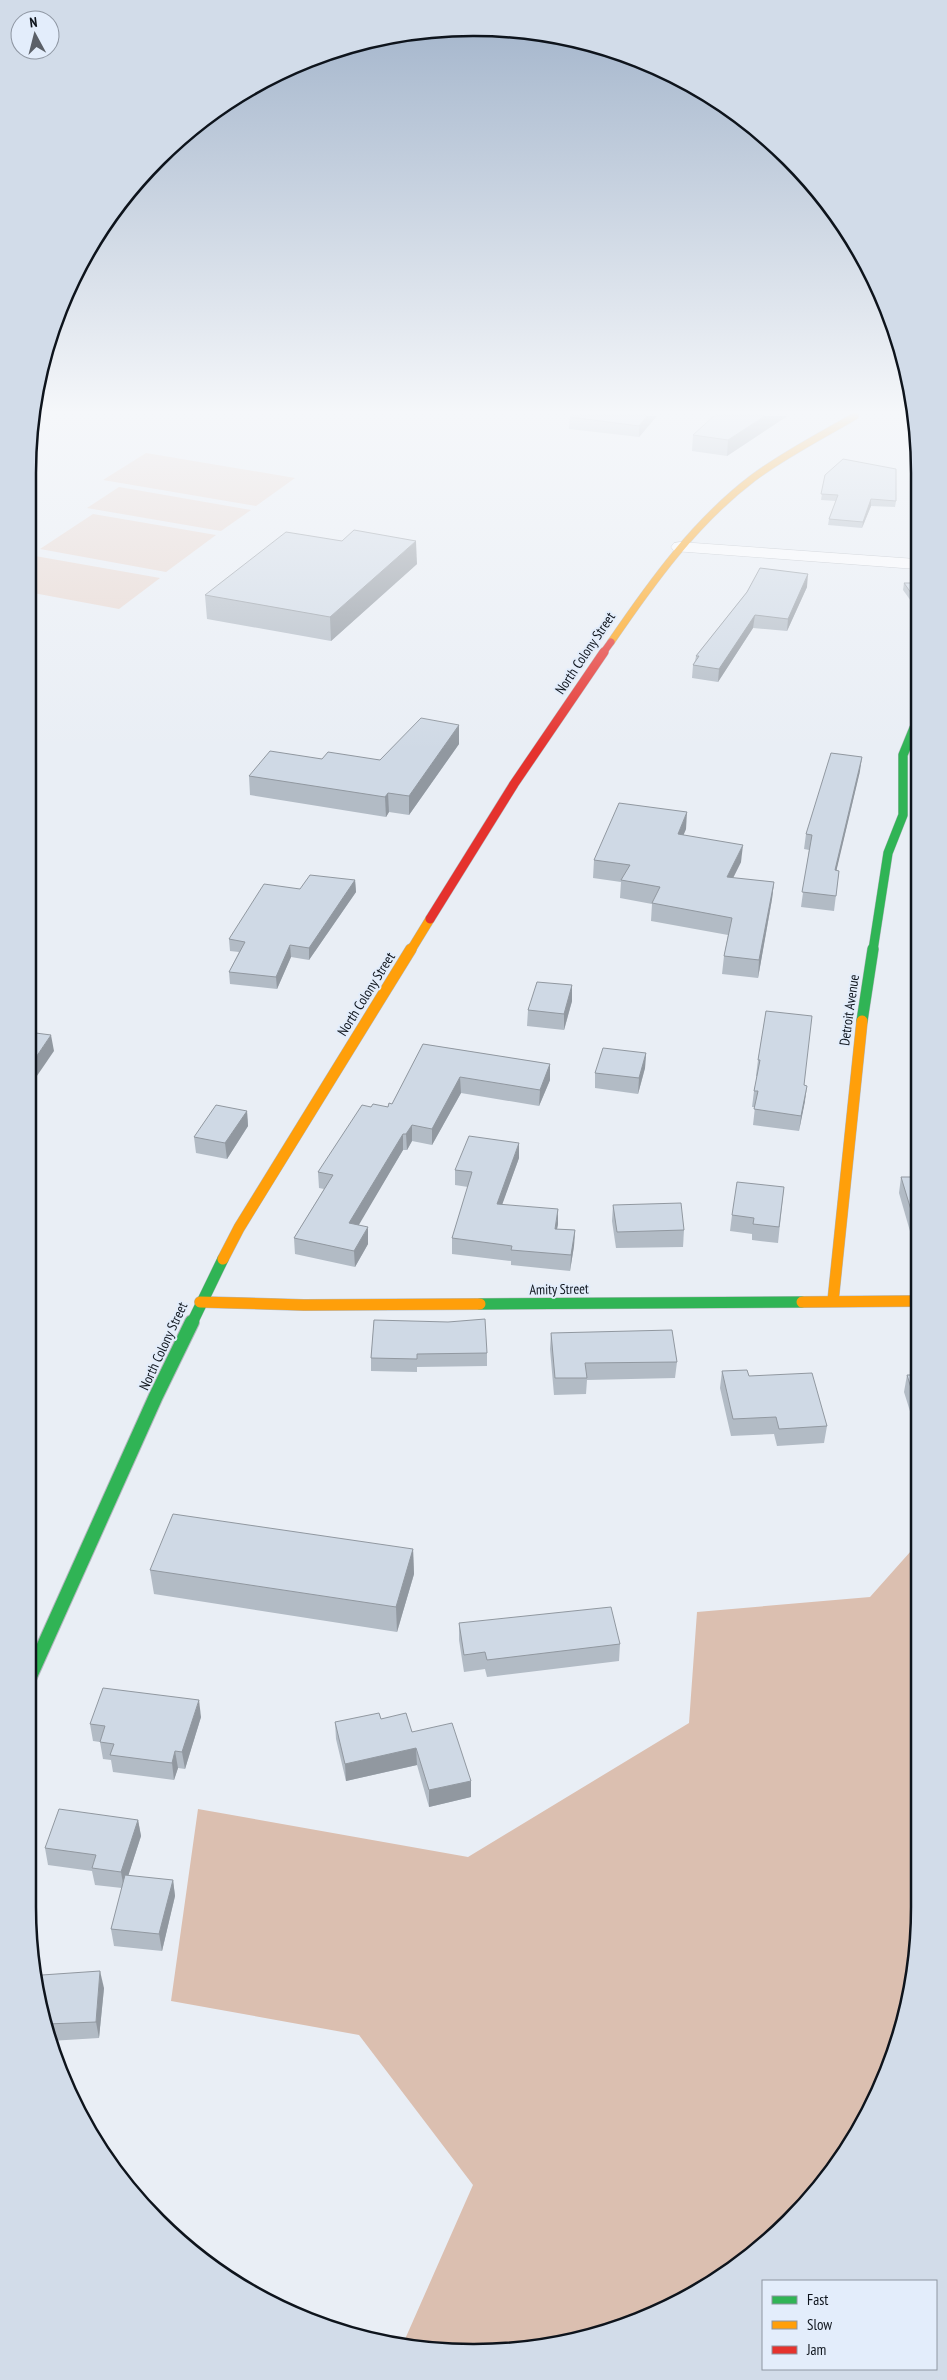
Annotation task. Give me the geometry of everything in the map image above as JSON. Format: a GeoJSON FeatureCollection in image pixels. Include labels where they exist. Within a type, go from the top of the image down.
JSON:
{"type":"FeatureCollection","features":[{"type":"Feature","properties":{"kind":"main road","name":"North Colony Street"},"geometry":{"type":"LineString","coordinates":[[36,1663],[200,1302],[239,1228],[514,784],[658,573],[700,527]]}},
{"type":"Feature","properties":{"kind":"main road","name":"Detroit Avenue"},"geometry":{"type":"LineString","coordinates":[[833,1301],[848,1132],[861,1030],[886,863],[903,815],[903,755],[911,735]]}},
{"type":"Feature","properties":{"kind":"main road","name":"Amity Street"},"geometry":{"type":"LineString","coordinates":[[200,1302],[304,1305],[911,1301]]}},
{"type":"Feature","properties":{"kind":"street"},"geometry":{"type":"LineString","coordinates":[[680,547],[911,564]]}},
{"type":"Feature","properties":{"kind":"shaded area"},"geometry":{"type":"Polygon","coordinates":[[[73,527],[170,527],[216,535],[166,572],[40,549],[73,527]]]}},
{"type":"Feature","properties":{"kind":"shaded area"},"geometry":{"type":"Polygon","coordinates":[[[198,527],[227,527],[221,531],[198,527]]]}},
{"type":"Feature","properties":{"kind":"shaded area"},"geometry":{"type":"Polygon","coordinates":[[[36,556],[160,578],[119,609],[36,593],[36,556]]]}},
{"type":"Feature","properties":{"kind":"shaded area"},"geometry":{"type":"Polygon","coordinates":[[[911,1551],[911,1906],[907,1964],[896,2020],[888,2047],[866,2100],[837,2149],[802,2195],[762,2235],[716,2270],[667,2299],[614,2321],[587,2329],[531,2340],[474,2344],[405,2338],[473,2185],[359,2035],[171,2001],[198,1809],[468,1857],[689,1723],[697,1612],[870,1597],[911,1551]]]}},
{"type":"Feature","properties":{"kind":"building"},"geometry":{"type":"Polygon","coordinates":[[[354,530],[416,541],[330,617],[205,595],[286,532],[342,541],[354,530]]]}},
{"type":"Feature","properties":{"kind":"building"},"geometry":{"type":"Polygon","coordinates":[[[760,568],[808,574],[788,619],[755,615],[719,669],[693,665],[699,656],[696,656],[747,592],[760,568]]]}},
{"type":"Feature","properties":{"kind":"building"},"geometry":{"type":"Polygon","coordinates":[[[904,583],[911,583],[911,593],[904,583]]]}},
{"type":"Feature","properties":{"kind":"building"},"geometry":{"type":"Polygon","coordinates":[[[421,718],[459,725],[409,796],[388,793],[385,797],[249,776],[270,751],[322,759],[328,752],[380,760],[421,718]]]}},
{"type":"Feature","properties":{"kind":"building"},"geometry":{"type":"Polygon","coordinates":[[[831,753],[862,757],[835,870],[839,871],[836,896],[802,892],[812,835],[806,834],[831,753]]]}},
{"type":"Feature","properties":{"kind":"building"},"geometry":{"type":"Polygon","coordinates":[[[619,803],[687,812],[678,834],[743,845],[727,877],[774,882],[759,960],[724,956],[732,918],[652,903],[660,887],[621,880],[630,865],[594,860],[619,803]]]}},
{"type":"Feature","properties":{"kind":"building"},"geometry":{"type":"Polygon","coordinates":[[[310,875],[355,880],[309,948],[290,945],[276,977],[229,972],[245,942],[229,939],[264,884],[300,889],[310,875]]]}},
{"type":"Feature","properties":{"kind":"building"},"geometry":{"type":"Polygon","coordinates":[[[537,982],[572,985],[564,1014],[528,1010],[537,982]]]}},
{"type":"Feature","properties":{"kind":"building"},"geometry":{"type":"Polygon","coordinates":[[[766,1011],[812,1016],[804,1085],[807,1086],[801,1116],[754,1109],[758,1091],[754,1091],[766,1011]]]}},
{"type":"Feature","properties":{"kind":"building"},"geometry":{"type":"Polygon","coordinates":[[[36,1033],[51,1035],[36,1057],[36,1033]]]}},
{"type":"Feature","properties":{"kind":"building"},"geometry":{"type":"Polygon","coordinates":[[[423,1044],[550,1064],[540,1090],[460,1077],[432,1129],[412,1125],[406,1134],[403,1134],[349,1223],[368,1227],[354,1251],[294,1238],[333,1175],[318,1172],[362,1105],[371,1107],[373,1104],[388,1107],[389,1103],[392,1104],[423,1044]]]}},
{"type":"Feature","properties":{"kind":"building"},"geometry":{"type":"Polygon","coordinates":[[[603,1048],[646,1053],[639,1078],[595,1073],[603,1048]]]}},
{"type":"Feature","properties":{"kind":"building"},"geometry":{"type":"Polygon","coordinates":[[[216,1105],[247,1111],[225,1143],[194,1137],[216,1105]]]}},
{"type":"Feature","properties":{"kind":"building"},"geometry":{"type":"Polygon","coordinates":[[[469,1136],[519,1143],[497,1204],[558,1209],[555,1229],[575,1230],[571,1255],[511,1250],[512,1246],[452,1238],[472,1172],[455,1170],[469,1136]]]}},
{"type":"Feature","properties":{"kind":"building"},"geometry":{"type":"Polygon","coordinates":[[[901,1177],[911,1177],[911,1210],[901,1177]]]}},
{"type":"Feature","properties":{"kind":"building"},"geometry":{"type":"Polygon","coordinates":[[[737,1182],[784,1187],[779,1227],[753,1224],[754,1218],[732,1215],[737,1182]]]}},
{"type":"Feature","properties":{"kind":"building"},"geometry":{"type":"Polygon","coordinates":[[[681,1203],[684,1230],[617,1232],[613,1205],[681,1203]]]}},
{"type":"Feature","properties":{"kind":"building"},"geometry":{"type":"Polygon","coordinates":[[[485,1319],[487,1353],[417,1354],[417,1359],[371,1358],[374,1320],[448,1322],[485,1319]]]}},
{"type":"Feature","properties":{"kind":"building"},"geometry":{"type":"Polygon","coordinates":[[[672,1330],[677,1362],[585,1363],[587,1378],[555,1378],[551,1333],[672,1330]]]}},
{"type":"Feature","properties":{"kind":"building"},"geometry":{"type":"Polygon","coordinates":[[[747,1370],[749,1376],[812,1373],[827,1426],[779,1429],[776,1417],[733,1419],[722,1371],[747,1370]]]}},
{"type":"Feature","properties":{"kind":"building"},"geometry":{"type":"Polygon","coordinates":[[[907,1375],[911,1375],[911,1388],[907,1375]]]}},
{"type":"Feature","properties":{"kind":"building"},"geometry":{"type":"Polygon","coordinates":[[[173,1514],[413,1549],[396,1607],[150,1570],[173,1514]]]}},
{"type":"Feature","properties":{"kind":"building"},"geometry":{"type":"Polygon","coordinates":[[[611,1607],[620,1644],[487,1660],[485,1652],[464,1655],[459,1623],[611,1607]]]}},
{"type":"Feature","properties":{"kind":"building"},"geometry":{"type":"Polygon","coordinates":[[[103,1688],[199,1700],[182,1752],[175,1751],[172,1763],[110,1755],[114,1744],[100,1742],[105,1726],[90,1724],[103,1688]]]}},
{"type":"Feature","properties":{"kind":"building"},"geometry":{"type":"Polygon","coordinates":[[[379,1713],[381,1719],[406,1713],[412,1732],[452,1723],[471,1781],[429,1790],[416,1748],[345,1764],[335,1722],[379,1713]]]}},
{"type":"Feature","properties":{"kind":"building"},"geometry":{"type":"Polygon","coordinates":[[[59,1809],[138,1820],[121,1872],[92,1868],[96,1855],[45,1848],[59,1809]]]}},
{"type":"Feature","properties":{"kind":"building"},"geometry":{"type":"Polygon","coordinates":[[[125,1875],[173,1880],[159,1934],[111,1929],[125,1875]]]}},
{"type":"Feature","properties":{"kind":"building"},"geometry":{"type":"Polygon","coordinates":[[[100,1971],[96,2022],[52,2024],[42,1975],[100,1971]]]}},
{"type":"Feature","properties":{"kind":"traffic: fast"},"geometry":{"type":"LineString","coordinates":[[862,1021],[888,853],[903,815],[903,755],[911,735]]}},
{"type":"Feature","properties":{"kind":"traffic: fast"},"geometry":{"type":"LineString","coordinates":[[36,1663],[156,1396],[223,1259]]}},
{"type":"Feature","properties":{"kind":"traffic: fast"},"geometry":{"type":"LineString","coordinates":[[480,1304],[802,1302]]}},
{"type":"Feature","properties":{"kind":"traffic: slow"},"geometry":{"type":"LineString","coordinates":[[611,642],[659,575],[699,527]]}},
{"type":"Feature","properties":{"kind":"traffic: slow"},"geometry":{"type":"LineString","coordinates":[[223,1259],[239,1228],[430,919]]}},
{"type":"Feature","properties":{"kind":"traffic: slow"},"geometry":{"type":"LineString","coordinates":[[833,1301],[862,1021]]}},
{"type":"Feature","properties":{"kind":"traffic: slow"},"geometry":{"type":"LineString","coordinates":[[802,1302],[911,1301]]}},
{"type":"Feature","properties":{"kind":"traffic: slow"},"geometry":{"type":"LineString","coordinates":[[200,1302],[304,1305],[480,1304]]}},
{"type":"Feature","properties":{"kind":"traffic: jam"},"geometry":{"type":"LineString","coordinates":[[430,919],[514,784],[611,642]]}}]}
